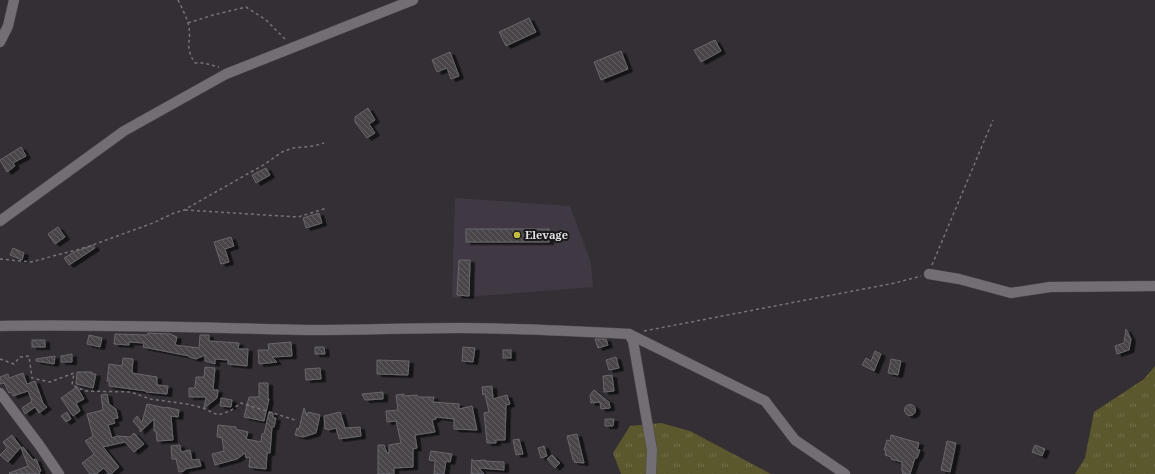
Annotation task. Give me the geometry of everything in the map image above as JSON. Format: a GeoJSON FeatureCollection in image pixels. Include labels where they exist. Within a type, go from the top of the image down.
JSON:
{"type":"FeatureCollection","features":[{"type":"Feature","properties":{"kind":"street"},"geometry":{"type":"LineString","coordinates":[[0,42],[8,26],[14,0]]}},
{"type":"Feature","properties":{"kind":"street"},"geometry":{"type":"LineString","coordinates":[[0,222],[124,131],[226,74],[413,0]]}},
{"type":"Feature","properties":{"kind":"street"},"geometry":{"type":"LineString","coordinates":[[928,274],[959,278],[1011,293],[1050,287],[1155,286]]}},
{"type":"Feature","properties":{"kind":"street"},"geometry":{"type":"LineString","coordinates":[[0,326],[124,326],[314,330],[459,328],[544,329],[628,334],[765,400],[795,440],[845,474]]}},
{"type":"Feature","properties":{"kind":"street"},"geometry":{"type":"LineString","coordinates":[[628,334],[633,341],[652,450],[652,474]]}},
{"type":"Feature","properties":{"kind":"street"},"geometry":{"type":"LineString","coordinates":[[0,393],[59,474]]}},
{"type":"Feature","properties":{"kind":"path"},"geometry":{"type":"LineString","coordinates":[[178,0],[188,23],[190,34],[188,48],[189,55],[195,63],[204,62],[211,66],[218,66],[226,74]]}},
{"type":"Feature","properties":{"kind":"path"},"geometry":{"type":"LineString","coordinates":[[188,23],[246,7],[266,20],[286,40],[291,48]]}},
{"type":"Feature","properties":{"kind":"path"},"geometry":{"type":"LineString","coordinates":[[644,331],[895,283],[928,274],[993,120]]}},
{"type":"Feature","properties":{"kind":"path"},"geometry":{"type":"LineString","coordinates":[[0,259],[31,262],[87,247],[184,210],[265,164],[282,152],[293,148],[314,146],[324,143]]}},
{"type":"Feature","properties":{"kind":"path"},"geometry":{"type":"LineString","coordinates":[[184,210],[298,217],[327,208]]}},
{"type":"Feature","properties":{"kind":"path"},"geometry":{"type":"LineString","coordinates":[[0,359],[14,364],[20,357],[29,356],[32,378],[50,382],[74,373],[72,385],[84,391],[132,392],[150,399],[187,404],[203,408],[218,415],[230,411],[241,404],[295,420]]}},
{"type":"Feature","properties":{"kind":"shaded area","name":"Elevage"},"geometry":{"type":"Polygon","coordinates":[[[455,198],[570,206],[591,263],[593,287],[452,298],[455,198]]]}},
{"type":"Feature","properties":{"kind":"green space"},"geometry":{"type":"Polygon","coordinates":[[[1155,366],[1155,474],[1075,474],[1085,458],[1094,412],[1144,379],[1155,366]]]}},
{"type":"Feature","properties":{"kind":"green space"},"geometry":{"type":"Polygon","coordinates":[[[661,423],[690,431],[771,474],[621,474],[613,453],[630,426],[661,423]]]}},
{"type":"Feature","properties":{"kind":"building"},"geometry":{"type":"Polygon","coordinates":[[[529,18],[536,32],[506,46],[499,32],[529,18]]]}},
{"type":"Feature","properties":{"kind":"building"},"geometry":{"type":"Polygon","coordinates":[[[715,40],[721,51],[701,62],[694,50],[715,40]]]}},
{"type":"Feature","properties":{"kind":"building"},"geometry":{"type":"Polygon","coordinates":[[[621,51],[628,69],[601,80],[594,62],[621,51]]]}},
{"type":"Feature","properties":{"kind":"building"},"geometry":{"type":"Polygon","coordinates":[[[450,52],[459,76],[451,79],[447,68],[437,72],[432,60],[450,52]]]}},
{"type":"Feature","properties":{"kind":"building"},"geometry":{"type":"Polygon","coordinates":[[[368,108],[375,120],[369,124],[375,133],[367,138],[355,122],[355,117],[368,108]]]}},
{"type":"Feature","properties":{"kind":"building"},"geometry":{"type":"Polygon","coordinates":[[[21,147],[26,156],[13,163],[15,166],[7,172],[0,160],[21,147]]]}},
{"type":"Feature","properties":{"kind":"building"},"geometry":{"type":"Polygon","coordinates":[[[266,168],[270,175],[256,183],[252,175],[266,168]]]}},
{"type":"Feature","properties":{"kind":"building"},"geometry":{"type":"Polygon","coordinates":[[[319,213],[322,223],[306,228],[303,218],[319,213]]]}},
{"type":"Feature","properties":{"kind":"building"},"geometry":{"type":"Polygon","coordinates":[[[58,227],[65,237],[55,244],[48,234],[58,227]]]}},
{"type":"Feature","properties":{"kind":"building"},"geometry":{"type":"Polygon","coordinates":[[[466,229],[549,229],[549,242],[466,242],[466,229]]]}},
{"type":"Feature","properties":{"kind":"building"},"geometry":{"type":"Polygon","coordinates":[[[231,237],[234,246],[225,249],[229,262],[221,264],[214,242],[231,237]]]}},
{"type":"Feature","properties":{"kind":"building"},"geometry":{"type":"Polygon","coordinates":[[[93,245],[95,248],[69,265],[64,258],[74,252],[93,245]]]}},
{"type":"Feature","properties":{"kind":"building"},"geometry":{"type":"Polygon","coordinates":[[[13,248],[24,253],[22,260],[10,255],[13,248]]]}},
{"type":"Feature","properties":{"kind":"building"},"geometry":{"type":"Polygon","coordinates":[[[459,260],[470,260],[469,296],[457,295],[459,260]]]}},
{"type":"Feature","properties":{"kind":"building"},"geometry":{"type":"Polygon","coordinates":[[[1126,329],[1131,339],[1129,350],[1117,354],[1115,346],[1124,343],[1126,329]]]}},
{"type":"Feature","properties":{"kind":"building"},"geometry":{"type":"Polygon","coordinates":[[[148,333],[170,334],[177,337],[175,345],[199,348],[200,335],[209,335],[209,341],[239,343],[238,349],[248,349],[247,366],[228,364],[228,360],[215,359],[215,364],[205,361],[205,355],[196,359],[189,356],[143,347],[144,343],[129,342],[129,345],[114,344],[115,334],[147,335],[148,333]]]}},
{"type":"Feature","properties":{"kind":"building"},"geometry":{"type":"Polygon","coordinates":[[[89,335],[102,338],[100,347],[87,344],[89,335]]]}},
{"type":"Feature","properties":{"kind":"building"},"geometry":{"type":"Polygon","coordinates":[[[595,339],[606,339],[608,345],[598,348],[595,339]]]}},
{"type":"Feature","properties":{"kind":"building"},"geometry":{"type":"Polygon","coordinates":[[[32,340],[45,340],[45,347],[32,347],[32,340]]]}},
{"type":"Feature","properties":{"kind":"building"},"geometry":{"type":"Polygon","coordinates":[[[291,342],[292,356],[272,357],[277,362],[259,364],[258,350],[269,350],[268,344],[291,342]]]}},
{"type":"Feature","properties":{"kind":"building"},"geometry":{"type":"Polygon","coordinates":[[[315,347],[324,347],[325,354],[315,354],[315,347]]]}},
{"type":"Feature","properties":{"kind":"building"},"geometry":{"type":"Polygon","coordinates":[[[463,347],[475,348],[473,362],[462,361],[463,347]]]}},
{"type":"Feature","properties":{"kind":"building"},"geometry":{"type":"Polygon","coordinates":[[[503,350],[511,350],[511,358],[503,358],[503,350]]]}},
{"type":"Feature","properties":{"kind":"building"},"geometry":{"type":"Polygon","coordinates":[[[875,351],[881,354],[874,371],[862,365],[866,358],[871,361],[875,351]]]}},
{"type":"Feature","properties":{"kind":"building"},"geometry":{"type":"Polygon","coordinates":[[[72,354],[72,362],[61,362],[61,356],[72,354]]]}},
{"type":"Feature","properties":{"kind":"building"},"geometry":{"type":"Polygon","coordinates":[[[55,356],[54,364],[36,361],[36,359],[55,356]]]}},
{"type":"Feature","properties":{"kind":"building"},"geometry":{"type":"Polygon","coordinates":[[[616,357],[619,368],[609,370],[606,360],[616,357]]]}},
{"type":"Feature","properties":{"kind":"building"},"geometry":{"type":"Polygon","coordinates":[[[123,358],[133,359],[132,373],[157,377],[157,385],[168,386],[167,394],[109,386],[109,381],[107,381],[109,364],[122,366],[123,358]]]}},
{"type":"Feature","properties":{"kind":"building"},"geometry":{"type":"Polygon","coordinates":[[[891,359],[901,361],[898,375],[888,373],[891,359]]]}},
{"type":"Feature","properties":{"kind":"building"},"geometry":{"type":"Polygon","coordinates":[[[377,360],[409,361],[408,375],[377,374],[377,360]]]}},
{"type":"Feature","properties":{"kind":"building"},"geometry":{"type":"Polygon","coordinates":[[[205,367],[215,368],[213,390],[218,390],[217,398],[204,408],[206,397],[189,397],[189,388],[195,388],[196,377],[204,377],[205,367]]]}},
{"type":"Feature","properties":{"kind":"building"},"geometry":{"type":"Polygon","coordinates":[[[320,368],[321,379],[306,380],[305,369],[320,368]]]}},
{"type":"Feature","properties":{"kind":"building"},"geometry":{"type":"Polygon","coordinates":[[[77,372],[92,372],[92,374],[96,374],[93,388],[76,384],[77,372]]]}},
{"type":"Feature","properties":{"kind":"building"},"geometry":{"type":"Polygon","coordinates":[[[23,373],[27,384],[35,381],[43,403],[47,407],[39,413],[35,407],[25,414],[22,408],[32,401],[28,391],[13,396],[11,392],[9,393],[4,383],[0,384],[0,377],[8,374],[9,378],[23,373]]]}},
{"type":"Feature","properties":{"kind":"building"},"geometry":{"type":"Polygon","coordinates":[[[612,375],[614,391],[604,392],[603,376],[612,375]]]}},
{"type":"Feature","properties":{"kind":"building"},"geometry":{"type":"Polygon","coordinates":[[[259,383],[268,383],[269,399],[264,421],[244,417],[249,397],[259,397],[259,383]]]}},
{"type":"Feature","properties":{"kind":"building"},"geometry":{"type":"Polygon","coordinates":[[[492,386],[493,399],[507,395],[510,404],[506,405],[505,440],[496,440],[496,443],[487,443],[484,413],[489,412],[482,387],[492,386]]]}},
{"type":"Feature","properties":{"kind":"building"},"geometry":{"type":"Polygon","coordinates":[[[77,387],[84,399],[76,403],[80,411],[73,416],[61,398],[77,387]]]}},
{"type":"Feature","properties":{"kind":"building"},"geometry":{"type":"Polygon","coordinates":[[[594,390],[609,402],[610,408],[601,409],[600,402],[591,403],[590,395],[594,390]]]}},
{"type":"Feature","properties":{"kind":"building"},"geometry":{"type":"Polygon","coordinates":[[[383,392],[383,399],[365,400],[362,394],[383,392]]]}},
{"type":"Feature","properties":{"kind":"building"},"geometry":{"type":"Polygon","coordinates":[[[107,394],[109,404],[116,409],[118,418],[113,419],[115,423],[108,425],[112,438],[117,436],[130,437],[134,433],[144,444],[134,452],[125,442],[103,447],[119,467],[111,474],[109,474],[104,468],[96,474],[90,474],[82,463],[94,454],[85,441],[93,436],[87,414],[103,410],[101,395],[107,394]]]}},
{"type":"Feature","properties":{"kind":"building"},"geometry":{"type":"Polygon","coordinates":[[[404,394],[404,396],[417,395],[418,397],[434,397],[433,402],[459,404],[459,409],[472,406],[477,430],[454,429],[454,419],[436,417],[436,419],[432,420],[435,432],[415,435],[417,448],[413,449],[413,467],[394,468],[394,474],[378,474],[378,445],[384,445],[387,453],[389,453],[389,445],[401,443],[396,421],[387,422],[386,411],[398,410],[396,395],[404,394]]]}},
{"type":"Feature","properties":{"kind":"building"},"geometry":{"type":"Polygon","coordinates":[[[221,398],[232,400],[231,407],[220,406],[221,398]]]}},
{"type":"Feature","properties":{"kind":"building"},"geometry":{"type":"Polygon","coordinates":[[[147,404],[179,410],[178,417],[171,416],[173,440],[157,441],[156,431],[154,431],[154,419],[140,432],[140,429],[133,421],[137,416],[142,422],[147,404]]]}},
{"type":"Feature","properties":{"kind":"building"},"geometry":{"type":"Polygon","coordinates":[[[908,405],[912,405],[914,406],[914,414],[908,415],[905,412],[905,408],[908,405]]]}},
{"type":"Feature","properties":{"kind":"building"},"geometry":{"type":"Polygon","coordinates":[[[304,408],[307,416],[308,412],[320,415],[316,433],[303,437],[295,435],[297,428],[299,429],[304,408]]]}},
{"type":"Feature","properties":{"kind":"building"},"geometry":{"type":"Polygon","coordinates":[[[67,412],[71,419],[66,422],[61,416],[67,412]]]}},
{"type":"Feature","properties":{"kind":"building"},"geometry":{"type":"Polygon","coordinates":[[[269,412],[273,413],[273,418],[276,418],[274,427],[272,427],[270,453],[267,453],[266,469],[249,467],[250,457],[246,458],[245,453],[237,459],[215,465],[212,454],[224,451],[222,438],[217,437],[218,425],[236,427],[236,429],[248,432],[246,439],[261,442],[269,412]]]}},
{"type":"Feature","properties":{"kind":"building"},"geometry":{"type":"Polygon","coordinates":[[[340,412],[345,428],[360,427],[361,436],[339,439],[336,428],[328,430],[325,429],[324,416],[340,412]]]}},
{"type":"Feature","properties":{"kind":"building"},"geometry":{"type":"Polygon","coordinates":[[[605,419],[614,419],[613,426],[605,426],[605,419]]]}},
{"type":"Feature","properties":{"kind":"building"},"geometry":{"type":"Polygon","coordinates":[[[577,434],[584,463],[574,462],[575,460],[573,460],[567,436],[577,434]]]}},
{"type":"Feature","properties":{"kind":"building"},"geometry":{"type":"Polygon","coordinates":[[[12,435],[21,447],[8,462],[0,455],[7,448],[3,442],[12,435]]]}},
{"type":"Feature","properties":{"kind":"building"},"geometry":{"type":"Polygon","coordinates":[[[891,435],[919,443],[917,450],[920,450],[917,458],[915,458],[910,474],[903,474],[902,462],[891,459],[891,457],[885,455],[886,451],[884,450],[887,440],[890,441],[891,435]]]}},
{"type":"Feature","properties":{"kind":"building"},"geometry":{"type":"Polygon","coordinates":[[[519,439],[523,454],[516,455],[513,440],[519,439]]]}},
{"type":"Feature","properties":{"kind":"building"},"geometry":{"type":"Polygon","coordinates":[[[947,441],[956,443],[950,472],[941,470],[947,441]]]}},
{"type":"Feature","properties":{"kind":"building"},"geometry":{"type":"Polygon","coordinates":[[[180,445],[181,452],[190,450],[192,460],[199,459],[201,466],[185,469],[184,471],[179,472],[176,459],[172,459],[171,446],[180,445]]]}},
{"type":"Feature","properties":{"kind":"building"},"geometry":{"type":"Polygon","coordinates":[[[1035,445],[1045,449],[1042,456],[1032,452],[1035,445]]]}},
{"type":"Feature","properties":{"kind":"building"},"geometry":{"type":"Polygon","coordinates":[[[544,446],[547,456],[541,458],[538,448],[544,446]]]}},
{"type":"Feature","properties":{"kind":"building"},"geometry":{"type":"Polygon","coordinates":[[[23,447],[33,460],[36,459],[41,471],[39,472],[40,474],[9,473],[28,466],[21,448],[23,447]]]}},
{"type":"Feature","properties":{"kind":"building"},"geometry":{"type":"Polygon","coordinates":[[[431,451],[452,454],[450,462],[446,461],[444,474],[434,474],[435,461],[429,460],[431,451]]]}},
{"type":"Feature","properties":{"kind":"building"},"geometry":{"type":"Polygon","coordinates":[[[552,455],[560,463],[555,468],[547,459],[552,455]]]}},
{"type":"Feature","properties":{"kind":"building"},"geometry":{"type":"Polygon","coordinates":[[[472,459],[473,461],[485,460],[504,462],[504,470],[479,468],[484,474],[471,474],[472,459]]]}},
{"type":"Feature","properties":{"kind":"place","name":"Elevage"},"geometry":{"type":"Point","coordinates":[517,235]}}]}
